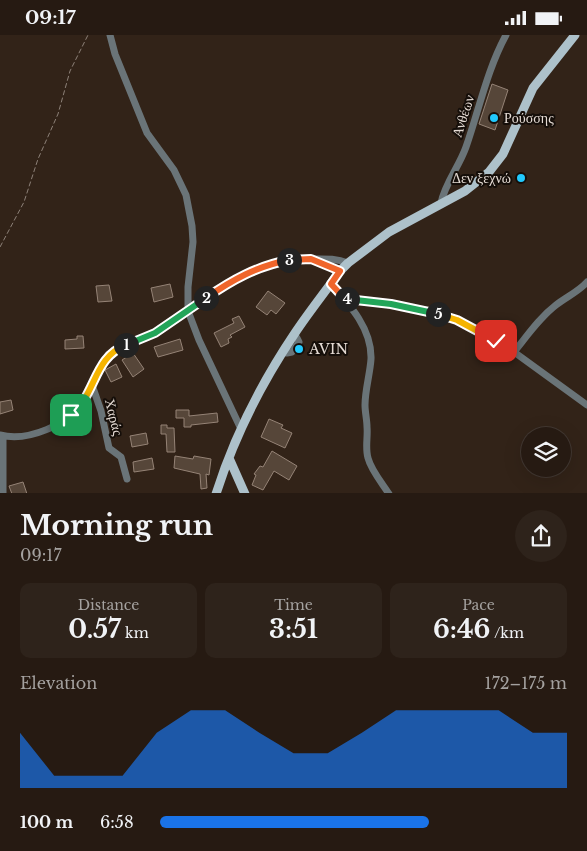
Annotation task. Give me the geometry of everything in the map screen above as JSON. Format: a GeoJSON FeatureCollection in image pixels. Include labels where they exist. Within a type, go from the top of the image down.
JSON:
{"type":"FeatureCollection","features":[{"type":"Feature","properties":{"kind":"main road"},"geometry":{"type":"LineString","coordinates":[[216,493],[241,429],[277,361],[294,333],[340,271],[389,232],[466,191],[494,166],[503,154],[533,89],[575,35]]}},
{"type":"Feature","properties":{"kind":"main road"},"geometry":{"type":"LineString","coordinates":[[229,458],[246,493]]}},
{"type":"Feature","properties":{"kind":"street"},"geometry":{"type":"LineString","coordinates":[[110,35],[147,133],[174,170],[186,195],[193,242],[188,287],[188,311],[198,340],[241,429]]}},
{"type":"Feature","properties":{"kind":"street","name":"Ανθέων"},"geometry":{"type":"LineString","coordinates":[[441,203],[443,191],[466,147],[489,74],[498,49],[506,35]]}},
{"type":"Feature","properties":{"kind":"street"},"geometry":{"type":"LineString","coordinates":[[311,259],[340,271]]}},
{"type":"Feature","properties":{"kind":"street"},"geometry":{"type":"LineString","coordinates":[[3,493],[1,471],[2,435],[25,435],[39,432],[63,421],[71,415],[84,401],[101,365],[111,353],[155,333],[226,284],[263,266],[292,260],[311,259],[336,259],[348,263]]}},
{"type":"Feature","properties":{"kind":"street"},"geometry":{"type":"LineString","coordinates":[[514,352],[548,312],[563,299],[580,290],[587,282]]}},
{"type":"Feature","properties":{"kind":"street"},"geometry":{"type":"LineString","coordinates":[[331,284],[345,299],[364,328],[369,342],[371,359],[365,406],[368,430],[367,452],[372,467],[389,493]]}},
{"type":"Feature","properties":{"kind":"street"},"geometry":{"type":"LineString","coordinates":[[345,299],[391,304],[436,313],[457,320],[514,352],[587,405]]}},
{"type":"Feature","properties":{"kind":"street"},"geometry":{"type":"LineString","coordinates":[[287,353],[292,352],[299,342],[297,338]]}},
{"type":"Feature","properties":{"kind":"street","name":"Χαράς"},"geometry":{"type":"LineString","coordinates":[[92,385],[101,411],[109,448],[121,457],[127,479]]}},
{"type":"Feature","properties":{"kind":"path"},"geometry":{"type":"LineString","coordinates":[[0,247],[24,203],[38,159],[58,114],[70,71],[88,35]]}},
{"type":"Feature","properties":{"kind":"building"},"geometry":{"type":"Polygon","coordinates":[[[492,84],[508,90],[495,130],[479,124],[492,84]]]}},
{"type":"Feature","properties":{"kind":"building"},"geometry":{"type":"Polygon","coordinates":[[[170,284],[173,297],[154,302],[151,288],[170,284]]]}},
{"type":"Feature","properties":{"kind":"building"},"geometry":{"type":"Polygon","coordinates":[[[109,285],[112,301],[98,302],[96,286],[109,285]]]}},
{"type":"Feature","properties":{"kind":"building"},"geometry":{"type":"Polygon","coordinates":[[[268,291],[285,303],[276,314],[271,310],[267,315],[256,307],[268,291]]]}},
{"type":"Feature","properties":{"kind":"building"},"geometry":{"type":"Polygon","coordinates":[[[239,316],[245,327],[230,335],[232,337],[228,339],[229,343],[221,347],[214,333],[234,323],[232,319],[239,316]]]}},
{"type":"Feature","properties":{"kind":"building"},"geometry":{"type":"Polygon","coordinates":[[[77,336],[83,336],[84,348],[65,349],[65,340],[77,339],[77,336]]]}},
{"type":"Feature","properties":{"kind":"building"},"geometry":{"type":"Polygon","coordinates":[[[180,339],[183,350],[158,357],[154,347],[180,339]]]}},
{"type":"Feature","properties":{"kind":"building"},"geometry":{"type":"Polygon","coordinates":[[[133,353],[144,369],[133,377],[122,360],[133,353]]]}},
{"type":"Feature","properties":{"kind":"building"},"geometry":{"type":"Polygon","coordinates":[[[116,364],[122,377],[111,382],[105,370],[116,364]]]}},
{"type":"Feature","properties":{"kind":"building"},"geometry":{"type":"Polygon","coordinates":[[[11,400],[13,410],[0,414],[0,402],[11,400]]]}},
{"type":"Feature","properties":{"kind":"building"},"geometry":{"type":"Polygon","coordinates":[[[176,410],[189,410],[189,416],[217,413],[218,422],[184,427],[184,418],[176,418],[176,410]]]}},
{"type":"Feature","properties":{"kind":"building"},"geometry":{"type":"Polygon","coordinates":[[[269,419],[283,425],[281,428],[292,433],[285,448],[261,437],[269,419]]]}},
{"type":"Feature","properties":{"kind":"building"},"geometry":{"type":"Polygon","coordinates":[[[161,425],[167,425],[167,428],[174,428],[175,452],[167,452],[166,434],[161,434],[161,425]]]}},
{"type":"Feature","properties":{"kind":"building"},"geometry":{"type":"Polygon","coordinates":[[[146,433],[148,444],[132,447],[130,436],[146,433]]]}},
{"type":"Feature","properties":{"kind":"building"},"geometry":{"type":"Polygon","coordinates":[[[272,451],[297,466],[289,480],[274,471],[263,490],[252,485],[256,475],[254,474],[260,466],[263,467],[272,451]]]}},
{"type":"Feature","properties":{"kind":"building"},"geometry":{"type":"Polygon","coordinates":[[[175,456],[193,459],[194,456],[211,459],[209,475],[206,474],[207,488],[201,489],[200,474],[174,468],[175,456]]]}},
{"type":"Feature","properties":{"kind":"building"},"geometry":{"type":"Polygon","coordinates":[[[152,458],[154,469],[134,472],[133,462],[152,458]]]}},
{"type":"Feature","properties":{"kind":"building"},"geometry":{"type":"Polygon","coordinates":[[[23,482],[27,493],[12,493],[9,486],[23,482]]]}},
{"type":"Feature","properties":{"kind":"place","name":"Ρούσσης"},"geometry":{"type":"Point","coordinates":[494,118]}},
{"type":"Feature","properties":{"kind":"place","name":"Δεν ξεχνώ"},"geometry":{"type":"Point","coordinates":[521,178]}},
{"type":"Feature","properties":{"kind":"place","name":"AVIN"},"geometry":{"type":"Point","coordinates":[299,349]}},
{"type":"Feature","properties":{"kind":"route"},"geometry":{"type":"LineString","coordinates":[[71,415],[84,401],[97,372],[111,353],[155,333],[226,284],[271,263],[306,259],[320,262],[340,271],[331,284],[345,299],[391,304],[436,313],[457,320],[496,341]]}}]}
